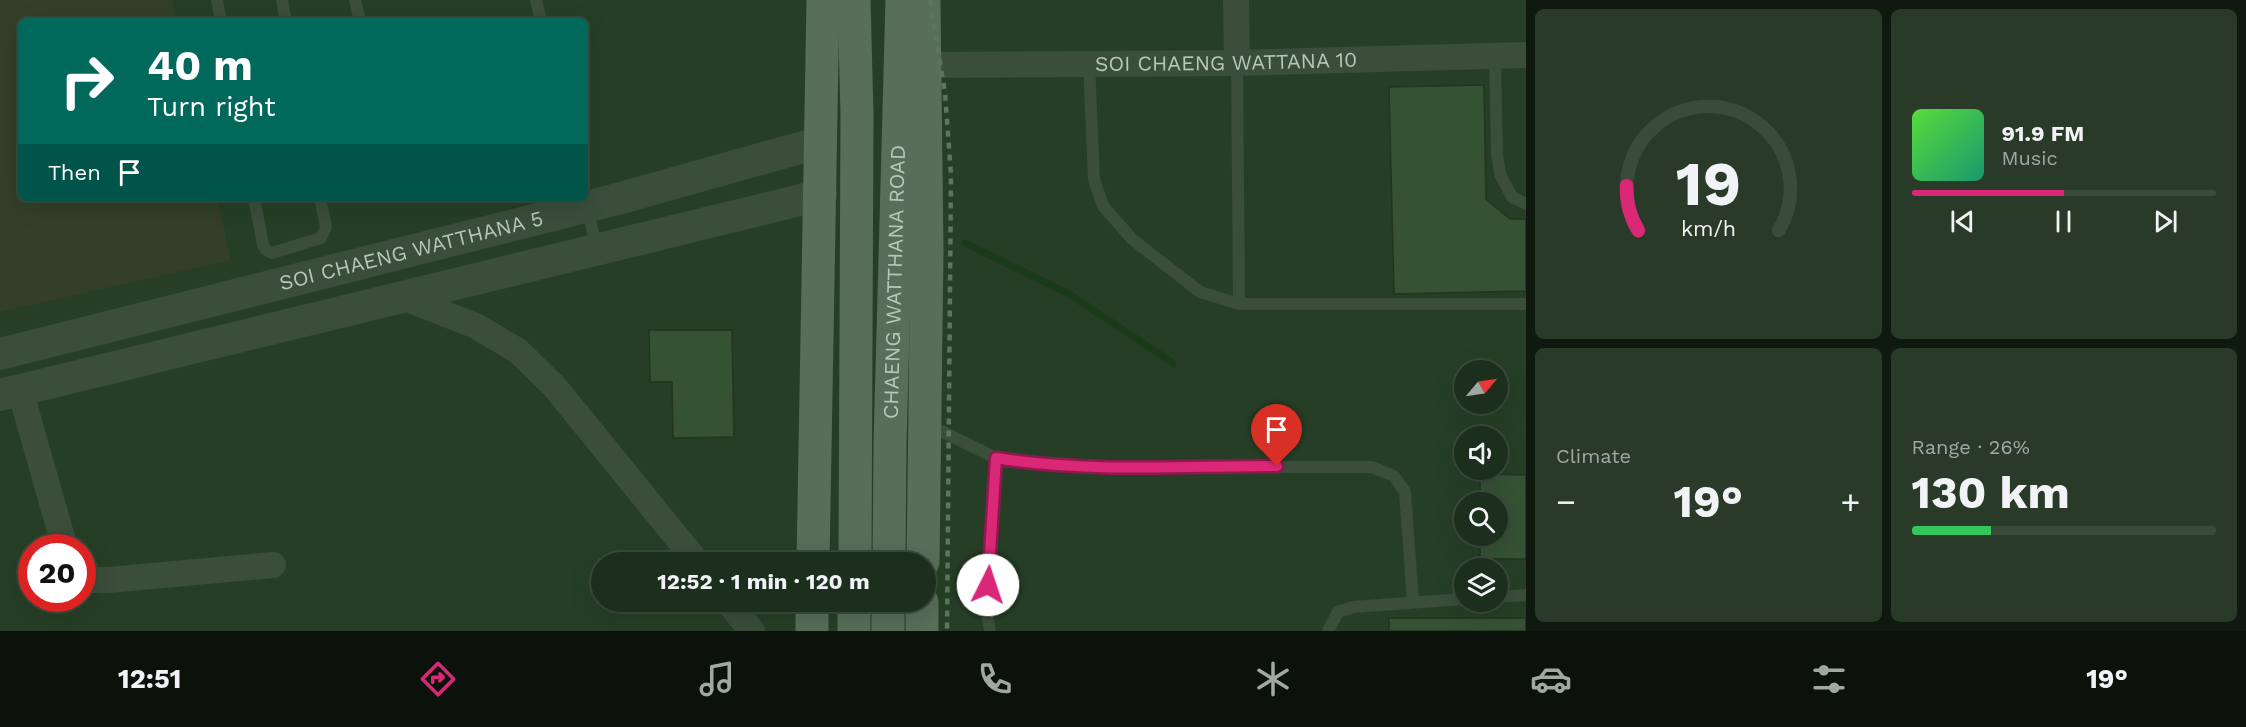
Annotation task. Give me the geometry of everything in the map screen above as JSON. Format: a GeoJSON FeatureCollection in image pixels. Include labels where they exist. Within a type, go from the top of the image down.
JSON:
{"type":"FeatureCollection","features":[{"type":"Feature","properties":{"kind":"main road"},"geometry":{"type":"LineString","coordinates":[[813,552],[823,0]]}},
{"type":"Feature","properties":{"kind":"main road","name":"CHAENG WATTHANA ROAD"},"geometry":{"type":"LineString","coordinates":[[854,0],[857,114],[855,552]]}},
{"type":"Feature","properties":{"kind":"main road","name":"CHAENG WATTHANA ROAD"},"geometry":{"type":"LineString","coordinates":[[889,552],[902,0]]}},
{"type":"Feature","properties":{"kind":"main road","name":"CHAENG WATTHANA ROAD"},"geometry":{"type":"LineString","coordinates":[[923,552],[927,251],[924,0]]}},
{"type":"Feature","properties":{"kind":"main road"},"geometry":{"type":"LineString","coordinates":[[812,612],[812,631]]}},
{"type":"Feature","properties":{"kind":"main road"},"geometry":{"type":"LineString","coordinates":[[854,612],[854,631]]}},
{"type":"Feature","properties":{"kind":"main road"},"geometry":{"type":"LineString","coordinates":[[888,612],[888,631]]}},
{"type":"Feature","properties":{"kind":"main road"},"geometry":{"type":"LineString","coordinates":[[922,612],[922,631]]}},
{"type":"Feature","properties":{"kind":"street"},"geometry":{"type":"LineString","coordinates":[[1236,0],[1237,63]]}},
{"type":"Feature","properties":{"kind":"street","name":"SOI CHAENG WATTANA 10"},"geometry":{"type":"LineString","coordinates":[[926,66],[1237,63],[1526,55]]}},
{"type":"Feature","properties":{"kind":"street","name":"SOI CHAENG WATTHANA 5"},"geometry":{"type":"LineString","coordinates":[[0,354],[821,142]]}},
{"type":"Feature","properties":{"kind":"street","name":"SOI CHAENG WATTHANA 5"},"geometry":{"type":"LineString","coordinates":[[10,393],[821,195]]}},
{"type":"Feature","properties":{"kind":"street"},"geometry":{"type":"LineString","coordinates":[[402,297],[476,326],[518,351],[554,386],[689,552]]}},
{"type":"Feature","properties":{"kind":"street"},"geometry":{"type":"LineString","coordinates":[[10,393],[60,534]]}},
{"type":"Feature","properties":{"kind":"street"},"geometry":{"type":"LineString","coordinates":[[96,580],[273,565]]}},
{"type":"Feature","properties":{"kind":"street"},"geometry":{"type":"LineString","coordinates":[[736,612],[752,631]]}},
{"type":"Feature","properties":{"kind":"lane"},"geometry":{"type":"LineString","coordinates":[[217,0],[220,18]]}},
{"type":"Feature","properties":{"kind":"lane"},"geometry":{"type":"LineString","coordinates":[[282,0],[285,18]]}},
{"type":"Feature","properties":{"kind":"lane"},"geometry":{"type":"LineString","coordinates":[[355,0],[359,18]]}},
{"type":"Feature","properties":{"kind":"lane"},"geometry":{"type":"LineString","coordinates":[[536,0],[540,18]]}},
{"type":"Feature","properties":{"kind":"lane"},"geometry":{"type":"LineString","coordinates":[[1496,56],[1497,155],[1500,174],[1512,197],[1526,204]]}},
{"type":"Feature","properties":{"kind":"lane"},"geometry":{"type":"LineString","coordinates":[[1089,63],[1094,180],[1103,206],[1132,239],[1200,292],[1239,304],[1526,304]]}},
{"type":"Feature","properties":{"kind":"lane"},"geometry":{"type":"LineString","coordinates":[[1237,63],[1239,304]]}},
{"type":"Feature","properties":{"kind":"lane"},"geometry":{"type":"LineString","coordinates":[[255,201],[263,245],[272,253],[321,238],[326,227],[321,201]]}},
{"type":"Feature","properties":{"kind":"lane"},"geometry":{"type":"LineString","coordinates":[[586,202],[598,250]]}},
{"type":"Feature","properties":{"kind":"lane"},"geometry":{"type":"LineString","coordinates":[[925,423],[996,458],[1026,463],[1136,467],[1372,466],[1394,476],[1405,492],[1413,602]]}},
{"type":"Feature","properties":{"kind":"lane"},"geometry":{"type":"LineString","coordinates":[[990,631],[987,607],[996,458]]}},
{"type":"Feature","properties":{"kind":"lane"},"geometry":{"type":"LineString","coordinates":[[1508,596],[1526,595]]}},
{"type":"Feature","properties":{"kind":"lane"},"geometry":{"type":"LineString","coordinates":[[1328,631],[1338,612],[1353,607],[1454,600]]}},
{"type":"Feature","properties":{"kind":"green space"},"geometry":{"type":"Polygon","coordinates":[[[0,0],[172,0],[176,18],[18,18],[18,201],[218,201],[231,260],[0,312],[0,0]]]}},
{"type":"Feature","properties":{"kind":"building"},"geometry":{"type":"Polygon","coordinates":[[[1484,85],[1486,199],[1510,219],[1526,219],[1526,291],[1394,294],[1389,87],[1484,85]]]}},
{"type":"Feature","properties":{"kind":"building"},"geometry":{"type":"Polygon","coordinates":[[[649,330],[732,330],[734,437],[673,438],[672,382],[650,382],[649,330]]]}},
{"type":"Feature","properties":{"kind":"building"},"geometry":{"type":"Polygon","coordinates":[[[1508,475],[1526,475],[1526,559],[1480,558],[1480,546],[1508,546],[1508,492],[1480,492],[1480,480],[1508,480],[1508,475]]]}},
{"type":"Feature","properties":{"kind":"building"},"geometry":{"type":"Polygon","coordinates":[[[1389,618],[1526,618],[1526,631],[1389,631],[1389,618]]]}},
{"type":"Feature","properties":{"kind":"waterway"},"geometry":{"type":"LineString","coordinates":[[965,243],[1069,294],[1173,363]]}},
{"type":"Feature","properties":{"kind":"railway"},"geometry":{"type":"LineString","coordinates":[[930,0],[945,93],[951,175],[947,631]]}},
{"type":"Feature","properties":{"kind":"route"},"geometry":{"type":"LineString","coordinates":[[988,585],[996,458],[1026,463],[1136,467],[1277,466]]}}]}
